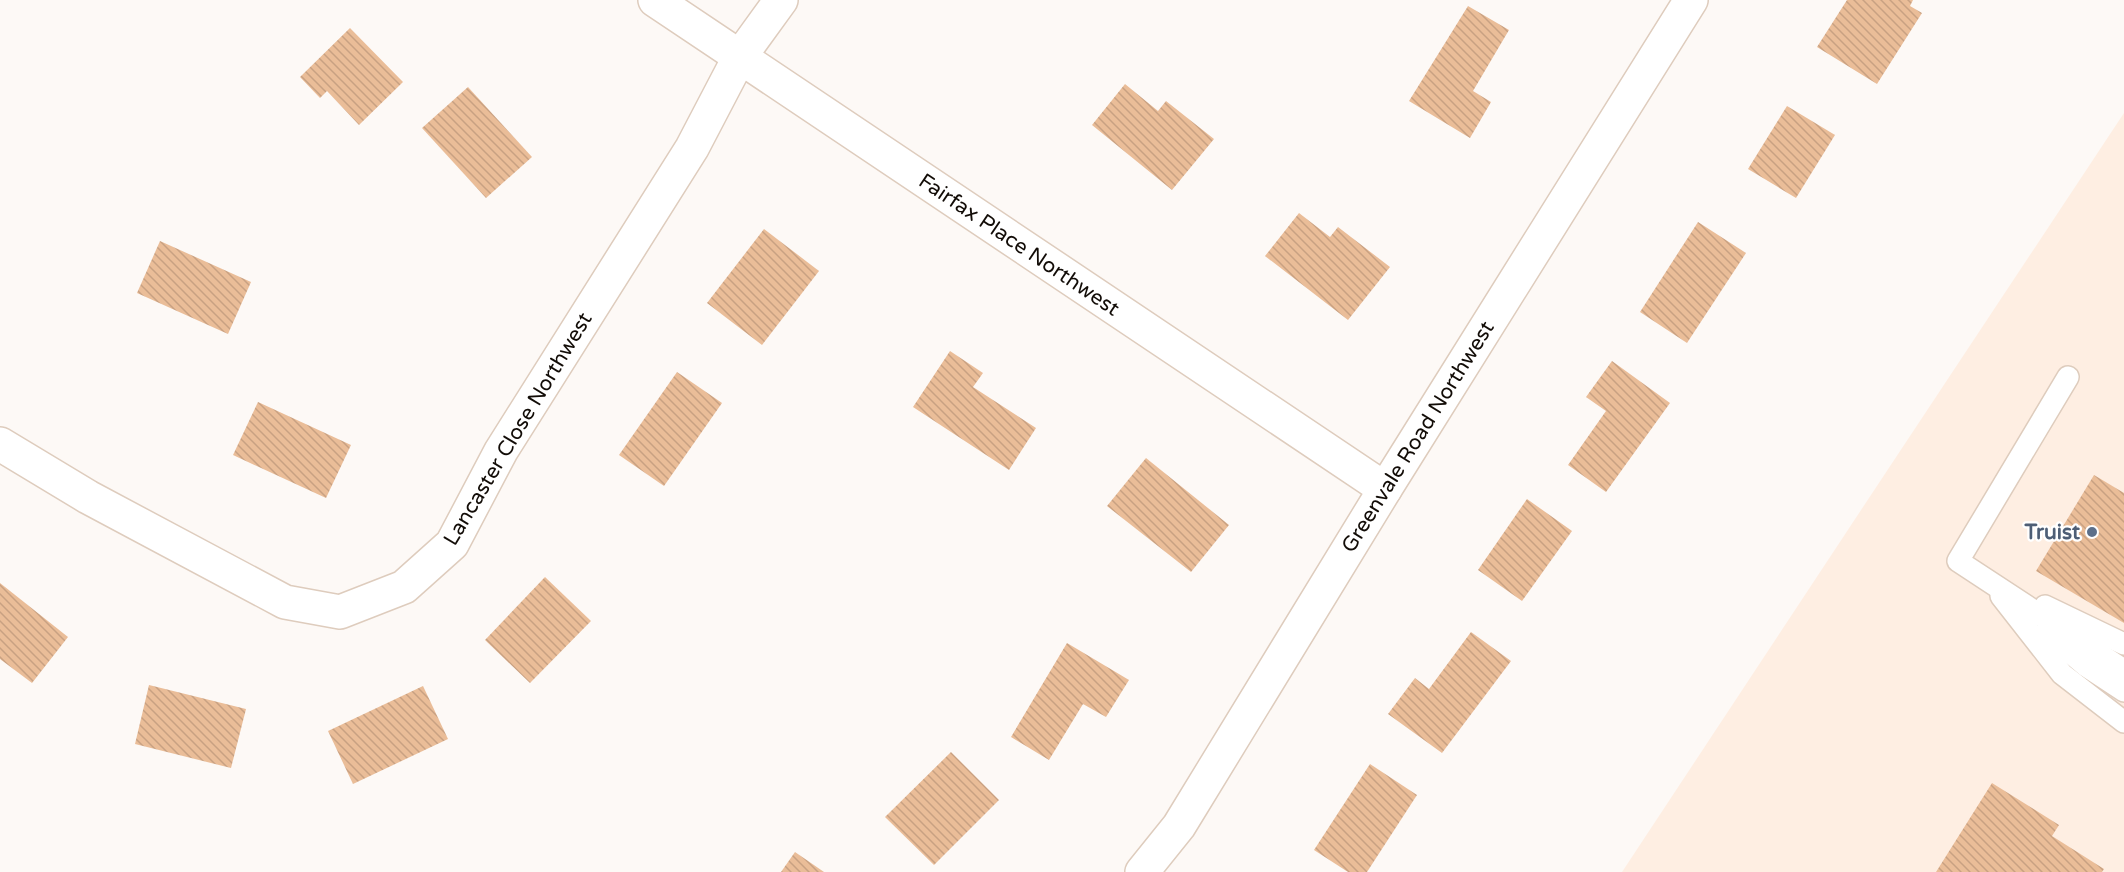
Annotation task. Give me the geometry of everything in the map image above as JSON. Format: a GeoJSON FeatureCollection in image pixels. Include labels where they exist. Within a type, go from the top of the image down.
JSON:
{"type":"FeatureCollection","features":[{"type":"Feature","properties":{"kind":"street","name":"Fairfax Place Northwest"},"geometry":{"type":"LineString","coordinates":[[655,0],[1385,489]]}},
{"type":"Feature","properties":{"kind":"street","name":"Lancaster Close Northwest"},"geometry":{"type":"LineString","coordinates":[[0,444],[88,497],[285,602],[340,612],[404,587],[452,544],[501,451],[692,148],[739,58],[781,0]]}},
{"type":"Feature","properties":{"kind":"street","name":"Greenvale Road Northwest"},"geometry":{"type":"LineString","coordinates":[[1142,872],[1179,826],[1385,489],[1691,0]]}},
{"type":"Feature","properties":{"kind":"lane"},"geometry":{"type":"LineString","coordinates":[[2068,377],[1958,561],[2124,670]]}},
{"type":"Feature","properties":{"kind":"lane"},"geometry":{"type":"LineString","coordinates":[[1989,582],[2124,644]]}},
{"type":"Feature","properties":{"kind":"lane"},"geometry":{"type":"LineString","coordinates":[[1989,582],[2124,660]]}},
{"type":"Feature","properties":{"kind":"lane"},"geometry":{"type":"LineString","coordinates":[[1989,582],[2086,666],[2124,691]]}},
{"type":"Feature","properties":{"kind":"lane"},"geometry":{"type":"LineString","coordinates":[[1989,582],[2062,674],[2124,722]]}},
{"type":"Feature","properties":{"kind":"shaded area"},"geometry":{"type":"Polygon","coordinates":[[[2124,113],[2124,872],[1622,872],[1867,501],[2124,113]]]}},
{"type":"Feature","properties":{"kind":"building"},"geometry":{"type":"Polygon","coordinates":[[[1847,0],[1913,0],[1910,6],[1922,13],[1877,84],[1817,47],[1847,0]]]}},
{"type":"Feature","properties":{"kind":"building"},"geometry":{"type":"Polygon","coordinates":[[[1468,6],[1509,30],[1473,91],[1491,102],[1470,138],[1409,101],[1468,6]]]}},
{"type":"Feature","properties":{"kind":"building"},"geometry":{"type":"Polygon","coordinates":[[[350,28],[403,82],[359,125],[327,91],[320,98],[300,77],[350,28]]]}},
{"type":"Feature","properties":{"kind":"building"},"geometry":{"type":"Polygon","coordinates":[[[1125,84],[1158,111],[1166,101],[1214,139],[1172,190],[1092,125],[1125,84]]]}},
{"type":"Feature","properties":{"kind":"building"},"geometry":{"type":"Polygon","coordinates":[[[468,87],[532,157],[486,198],[422,128],[468,87]]]}},
{"type":"Feature","properties":{"kind":"building"},"geometry":{"type":"Polygon","coordinates":[[[1787,106],[1835,135],[1796,198],[1748,169],[1787,106]]]}},
{"type":"Feature","properties":{"kind":"building"},"geometry":{"type":"Polygon","coordinates":[[[1299,213],[1330,237],[1338,227],[1390,267],[1348,320],[1265,256],[1299,213]]]}},
{"type":"Feature","properties":{"kind":"building"},"geometry":{"type":"Polygon","coordinates":[[[1698,222],[1746,253],[1687,343],[1640,312],[1698,222]]]}},
{"type":"Feature","properties":{"kind":"building"},"geometry":{"type":"Polygon","coordinates":[[[764,229],[819,271],[762,345],[707,303],[764,229]]]}},
{"type":"Feature","properties":{"kind":"building"},"geometry":{"type":"Polygon","coordinates":[[[160,241],[251,282],[228,334],[137,293],[160,241]]]}},
{"type":"Feature","properties":{"kind":"building"},"geometry":{"type":"Polygon","coordinates":[[[950,351],[983,373],[973,387],[1036,428],[1009,470],[913,407],[950,351]]]}},
{"type":"Feature","properties":{"kind":"building"},"geometry":{"type":"Polygon","coordinates":[[[1612,361],[1670,403],[1606,492],[1568,465],[1606,411],[1586,397],[1612,361]]]}},
{"type":"Feature","properties":{"kind":"building"},"geometry":{"type":"Polygon","coordinates":[[[677,372],[722,403],[664,486],[619,455],[677,372]]]}},
{"type":"Feature","properties":{"kind":"building"},"geometry":{"type":"Polygon","coordinates":[[[258,402],[351,445],[326,498],[233,455],[258,402]]]}},
{"type":"Feature","properties":{"kind":"building"},"geometry":{"type":"Polygon","coordinates":[[[1146,458],[1229,525],[1191,572],[1107,506],[1146,458]]]}},
{"type":"Feature","properties":{"kind":"building","name":"Truist"},"geometry":{"type":"Polygon","coordinates":[[[2094,475],[2124,493],[2124,623],[2036,571],[2094,475]]]}},
{"type":"Feature","properties":{"kind":"building"},"geometry":{"type":"Polygon","coordinates":[[[1527,499],[1572,531],[1522,601],[1478,570],[1527,499]]]}},
{"type":"Feature","properties":{"kind":"building"},"geometry":{"type":"Polygon","coordinates":[[[545,577],[591,621],[530,683],[485,640],[545,577]]]}},
{"type":"Feature","properties":{"kind":"building"},"geometry":{"type":"Polygon","coordinates":[[[0,583],[68,637],[32,683],[0,659],[0,583]]]}},
{"type":"Feature","properties":{"kind":"building"},"geometry":{"type":"Polygon","coordinates":[[[1471,632],[1511,661],[1442,753],[1388,714],[1415,678],[1429,689],[1471,632]]]}},
{"type":"Feature","properties":{"kind":"building"},"geometry":{"type":"Polygon","coordinates":[[[1067,643],[1129,680],[1106,717],[1083,704],[1049,760],[1011,737],[1067,643]]]}},
{"type":"Feature","properties":{"kind":"building"},"geometry":{"type":"Polygon","coordinates":[[[149,685],[246,709],[231,768],[135,744],[149,685]]]}},
{"type":"Feature","properties":{"kind":"building"},"geometry":{"type":"Polygon","coordinates":[[[423,686],[448,739],[353,784],[328,731],[423,686]]]}},
{"type":"Feature","properties":{"kind":"building"},"geometry":{"type":"Polygon","coordinates":[[[951,752],[999,800],[934,865],[885,817],[951,752]]]}},
{"type":"Feature","properties":{"kind":"building"},"geometry":{"type":"Polygon","coordinates":[[[1370,764],[1417,795],[1367,872],[1348,872],[1314,850],[1370,764]]]}},
{"type":"Feature","properties":{"kind":"building"},"geometry":{"type":"Polygon","coordinates":[[[1992,783],[2059,825],[2052,836],[2104,869],[2102,872],[1936,872],[1992,783]]]}},
{"type":"Feature","properties":{"kind":"building"},"geometry":{"type":"Polygon","coordinates":[[[795,852],[824,872],[781,872],[795,852]]]}},
{"type":"Feature","properties":{"kind":"place","name":"Truist"},"geometry":{"type":"Point","coordinates":[2092,532]}}]}
